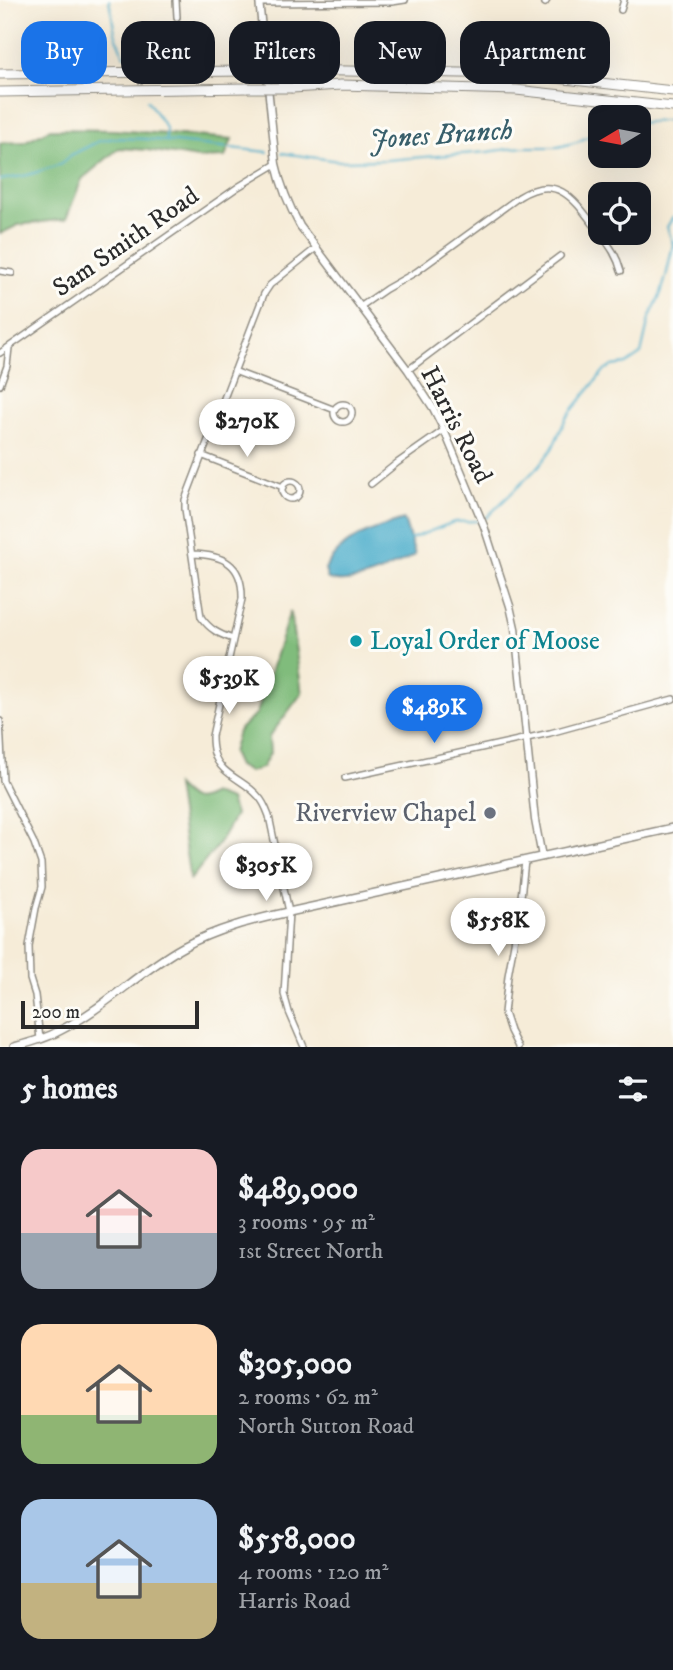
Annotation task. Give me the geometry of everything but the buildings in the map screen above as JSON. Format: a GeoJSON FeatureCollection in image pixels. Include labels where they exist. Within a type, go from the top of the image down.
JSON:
{"type":"FeatureCollection","features":[{"type":"Feature","properties":{"kind":"highway"},"geometry":{"type":"LineString","coordinates":[[0,74],[290,70],[519,74],[673,92]]}},
{"type":"Feature","properties":{"kind":"highway"},"geometry":{"type":"LineString","coordinates":[[0,92],[341,85],[516,90],[673,107]]}},
{"type":"Feature","properties":{"kind":"main road"},"geometry":{"type":"LineString","coordinates":[[14,1047],[60,1031],[180,949],[208,935],[249,921],[673,828]]}},
{"type":"Feature","properties":{"kind":"street"},"geometry":{"type":"LineString","coordinates":[[176,0],[177,17]]}},
{"type":"Feature","properties":{"kind":"street"},"geometry":{"type":"LineString","coordinates":[[259,2],[405,0]]}},
{"type":"Feature","properties":{"kind":"street"},"geometry":{"type":"LineString","coordinates":[[621,10],[624,0]]}},
{"type":"Feature","properties":{"kind":"street","name":"Harris Road"},"geometry":{"type":"LineString","coordinates":[[259,2],[276,164],[288,205],[300,226],[408,370],[433,408],[484,526],[516,628],[535,820],[542,857]]}},
{"type":"Feature","properties":{"kind":"street","name":"Sam Smith Road"},"geometry":{"type":"LineString","coordinates":[[0,353],[238,187],[276,164]]}},
{"type":"Feature","properties":{"kind":"street"},"geometry":{"type":"LineString","coordinates":[[360,307],[416,272],[529,190],[542,187],[566,193],[588,217]]}},
{"type":"Feature","properties":{"kind":"street"},"geometry":{"type":"LineString","coordinates":[[609,245],[617,256],[621,271]]}},
{"type":"Feature","properties":{"kind":"street"},"geometry":{"type":"LineString","coordinates":[[233,639],[217,634],[201,617],[185,500],[264,294],[270,285],[316,248]]}},
{"type":"Feature","properties":{"kind":"street"},"geometry":{"type":"LineString","coordinates":[[408,370],[559,256]]}},
{"type":"Feature","properties":{"kind":"street"},"geometry":{"type":"LineString","coordinates":[[0,271],[12,273]]}},
{"type":"Feature","properties":{"kind":"street"},"geometry":{"type":"LineString","coordinates":[[0,385],[7,366],[9,348]]}},
{"type":"Feature","properties":{"kind":"street"},"geometry":{"type":"LineString","coordinates":[[234,371],[335,410]]}},
{"type":"Feature","properties":{"kind":"street"},"geometry":{"type":"LineString","coordinates":[[371,484],[444,430]]}},
{"type":"Feature","properties":{"kind":"street"},"geometry":{"type":"LineString","coordinates":[[201,456],[283,487]]}},
{"type":"Feature","properties":{"kind":"street"},"geometry":{"type":"LineString","coordinates":[[192,554],[220,557],[238,575],[243,588],[212,736],[213,750],[217,762],[257,793],[265,804],[289,912],[285,994],[289,1012],[304,1047]]}},
{"type":"Feature","properties":{"kind":"street"},"geometry":{"type":"LineString","coordinates":[[345,778],[528,738],[673,699]]}},
{"type":"Feature","properties":{"kind":"street"},"geometry":{"type":"LineString","coordinates":[[0,721],[2,780],[34,843],[41,863],[43,887],[29,946],[30,979],[35,995],[40,1039]]}},
{"type":"Feature","properties":{"kind":"street"},"geometry":{"type":"LineString","coordinates":[[518,1047],[504,1013],[525,860]]}},
{"type":"Feature","properties":{"kind":"green space"},"geometry":{"type":"Polygon","coordinates":[[[50,129],[114,130],[232,139],[225,157],[198,158],[119,148],[82,179],[66,219],[18,225],[0,234],[0,143],[24,142],[50,129]]]}},
{"type":"Feature","properties":{"kind":"green space"},"geometry":{"type":"Polygon","coordinates":[[[290,611],[302,693],[269,737],[270,753],[262,768],[249,772],[238,766],[232,753],[238,731],[257,713],[290,611]]]}},
{"type":"Feature","properties":{"kind":"green space"},"geometry":{"type":"Polygon","coordinates":[[[176,786],[193,799],[213,794],[230,800],[235,815],[218,845],[190,880],[176,786]]]}},
{"type":"Feature","properties":{"kind":"water"},"geometry":{"type":"Polygon","coordinates":[[[404,520],[415,555],[359,579],[336,581],[327,578],[325,569],[331,559],[348,543],[369,532],[404,520]]]}},
{"type":"Feature","properties":{"kind":"waterway"},"geometry":{"type":"LineString","coordinates":[[109,0],[121,50]]}},
{"type":"Feature","properties":{"kind":"waterway"},"geometry":{"type":"LineString","coordinates":[[147,100],[166,128],[166,139]]}},
{"type":"Feature","properties":{"kind":"waterway","name":"Jones Branch"},"geometry":{"type":"LineString","coordinates":[[651,122],[673,121]]}},
{"type":"Feature","properties":{"kind":"waterway","name":"Jones Branch"},"geometry":{"type":"LineString","coordinates":[[282,153],[339,161],[386,160],[522,147],[558,147],[588,137]]}},
{"type":"Feature","properties":{"kind":"waterway","name":"Jones Branch"},"geometry":{"type":"LineString","coordinates":[[0,180],[28,175],[61,164],[71,155],[99,141],[115,138],[268,152]]}},
{"type":"Feature","properties":{"kind":"waterway"},"geometry":{"type":"LineString","coordinates":[[486,518],[539,466],[552,449],[566,418],[603,372],[612,366],[626,364],[641,354],[649,319],[666,277],[673,244],[667,227],[673,217]]}},
{"type":"Feature","properties":{"kind":"waterway"},"geometry":{"type":"LineString","coordinates":[[410,539],[454,522],[477,521]]}},
{"type":"Feature","properties":{"kind":"place","name":"Loyal Order of Moose"},"geometry":{"type":"Point","coordinates":[356,641]}},
{"type":"Feature","properties":{"kind":"place","name":"Riverview Chapel"},"geometry":{"type":"Point","coordinates":[490,813]}}]}
